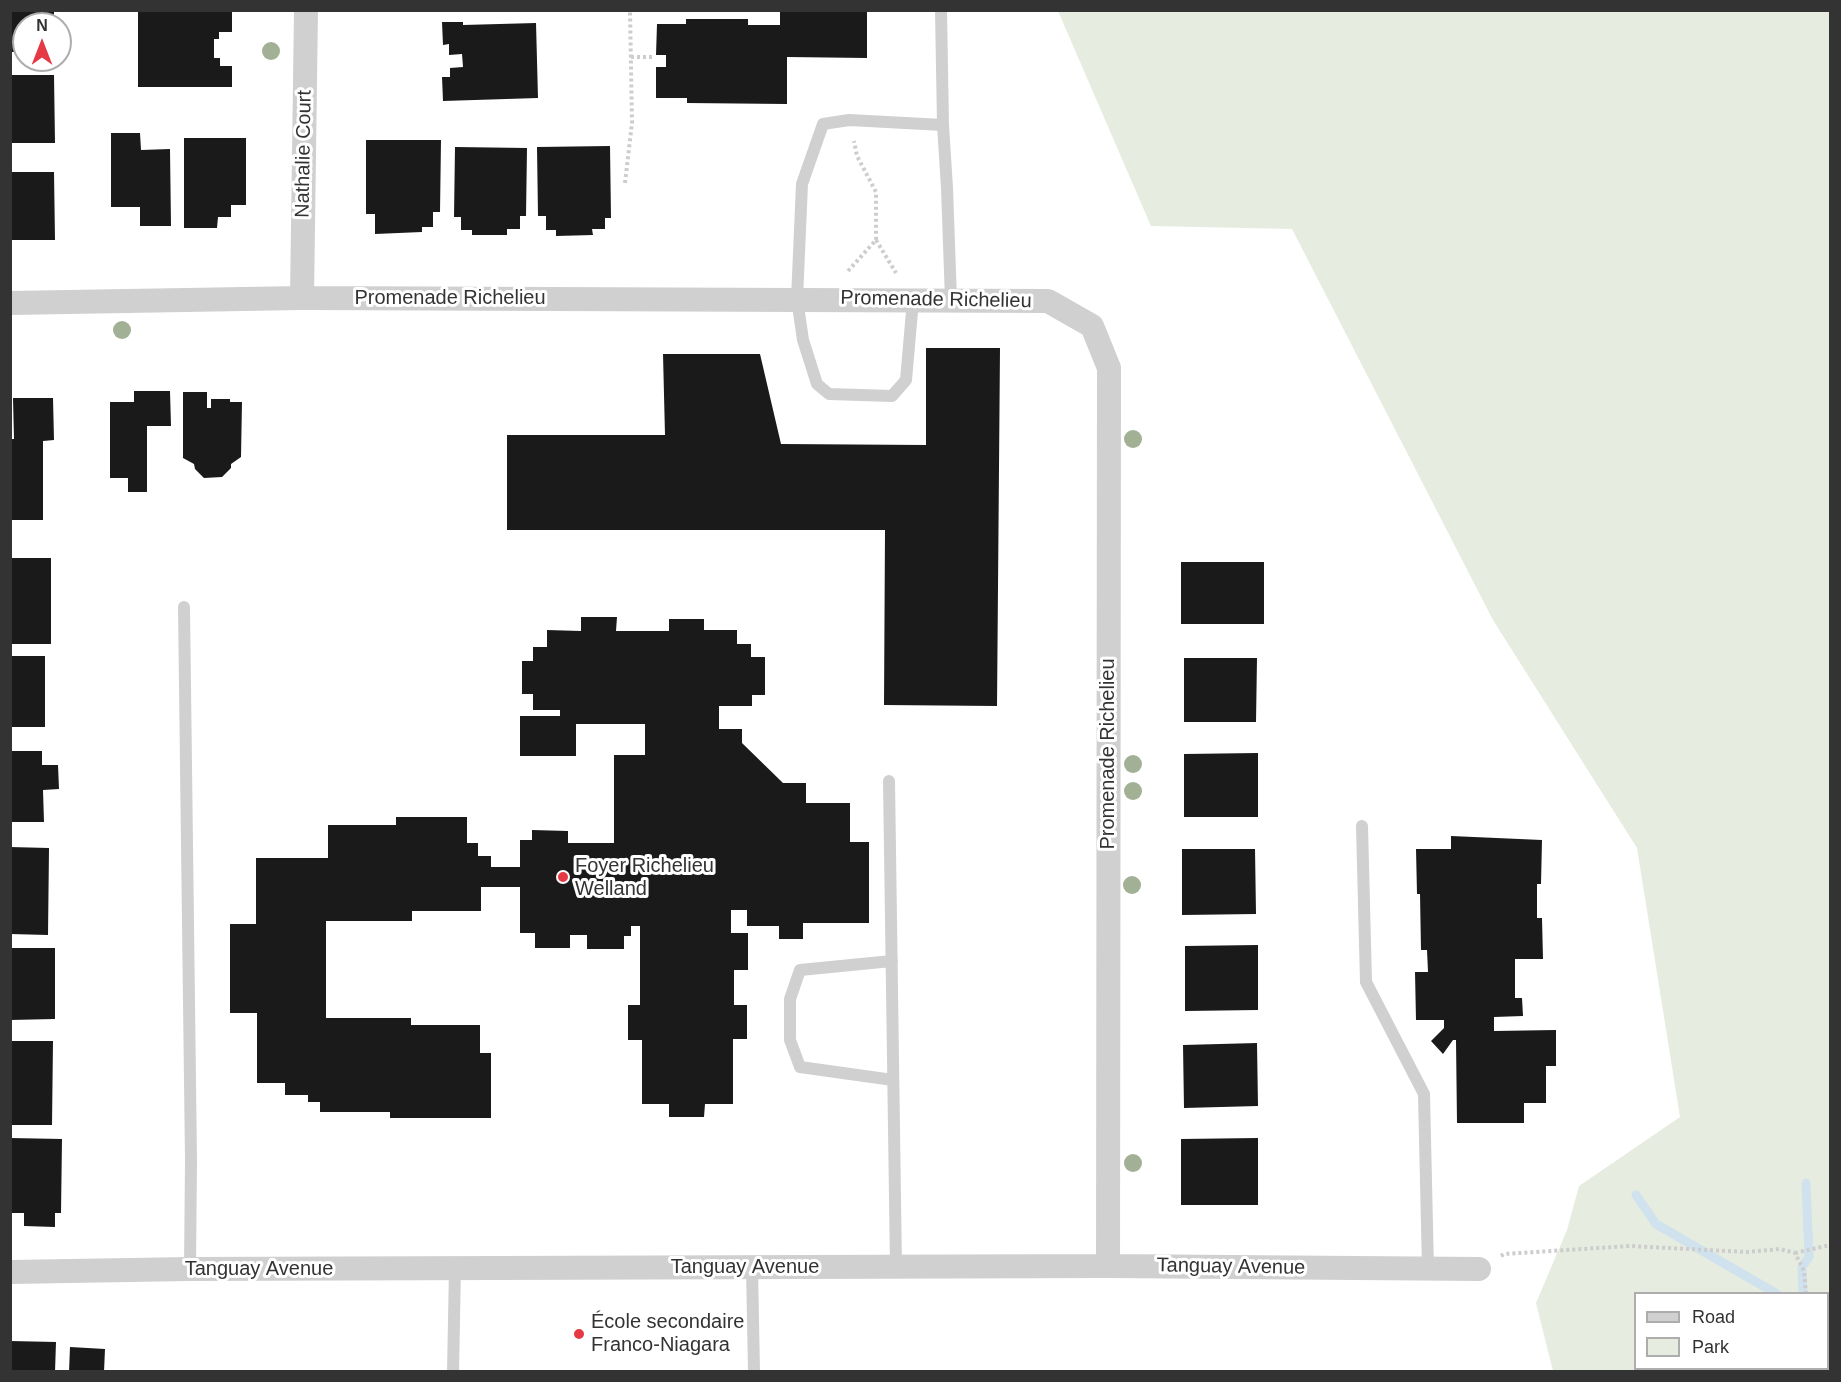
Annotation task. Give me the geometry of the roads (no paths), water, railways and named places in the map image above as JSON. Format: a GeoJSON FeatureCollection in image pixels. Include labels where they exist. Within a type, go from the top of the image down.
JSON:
{"type":"FeatureCollection","features":[{"type":"Feature","properties":{"kind":"street","name":"Nathalie Court"},"geometry":{"type":"LineString","coordinates":[[302,297],[306,10]]}},
{"type":"Feature","properties":{"kind":"street","name":"Promenade Richelieu"},"geometry":{"type":"LineString","coordinates":[[10,303],[302,297],[825,298],[1048,301],[1092,326],[1108,369],[1108,1266]]}},
{"type":"Feature","properties":{"kind":"street","name":"Tanguay Avenue"},"geometry":{"type":"LineString","coordinates":[[10,1272],[190,1269],[1108,1266],[1479,1269]]}},
{"type":"Feature","properties":{"kind":"lane"},"geometry":{"type":"LineString","coordinates":[[941,10],[943,125],[951,300]]}},
{"type":"Feature","properties":{"kind":"lane"},"geometry":{"type":"LineString","coordinates":[[913,300],[906,380],[892,396],[829,394],[817,384],[803,340],[797,299],[802,184],[823,124],[849,120],[943,125]]}},
{"type":"Feature","properties":{"kind":"lane"},"geometry":{"type":"LineString","coordinates":[[184,607],[191,1160],[190,1269]]}},
{"type":"Feature","properties":{"kind":"lane"},"geometry":{"type":"LineString","coordinates":[[889,781],[896,1267]]}},
{"type":"Feature","properties":{"kind":"lane"},"geometry":{"type":"LineString","coordinates":[[1362,826],[1366,982],[1424,1094],[1428,1269]]}},
{"type":"Feature","properties":{"kind":"lane"},"geometry":{"type":"LineString","coordinates":[[892,961],[800,970],[790,999],[790,1040],[800,1067],[893,1080]]}},
{"type":"Feature","properties":{"kind":"lane"},"geometry":{"type":"LineString","coordinates":[[752,1267],[754,1371]]}},
{"type":"Feature","properties":{"kind":"lane"},"geometry":{"type":"LineString","coordinates":[[453,1371],[455,1268]]}},
{"type":"Feature","properties":{"kind":"waterway"},"geometry":{"type":"LineString","coordinates":[[1803,1292],[1802,1267],[1809,1257],[1806,1183]]}},
{"type":"Feature","properties":{"kind":"waterway"},"geometry":{"type":"LineString","coordinates":[[1636,1195],[1656,1224],[1774,1292]]}},
{"type":"Feature","properties":{"kind":"place","name":"Foyer Richelieu Welland"},"geometry":{"type":"Point","coordinates":[563,877]}},
{"type":"Feature","properties":{"kind":"place","name":"École secondaire Franco-Niagara"},"geometry":{"type":"Point","coordinates":[579,1334]}}]}
